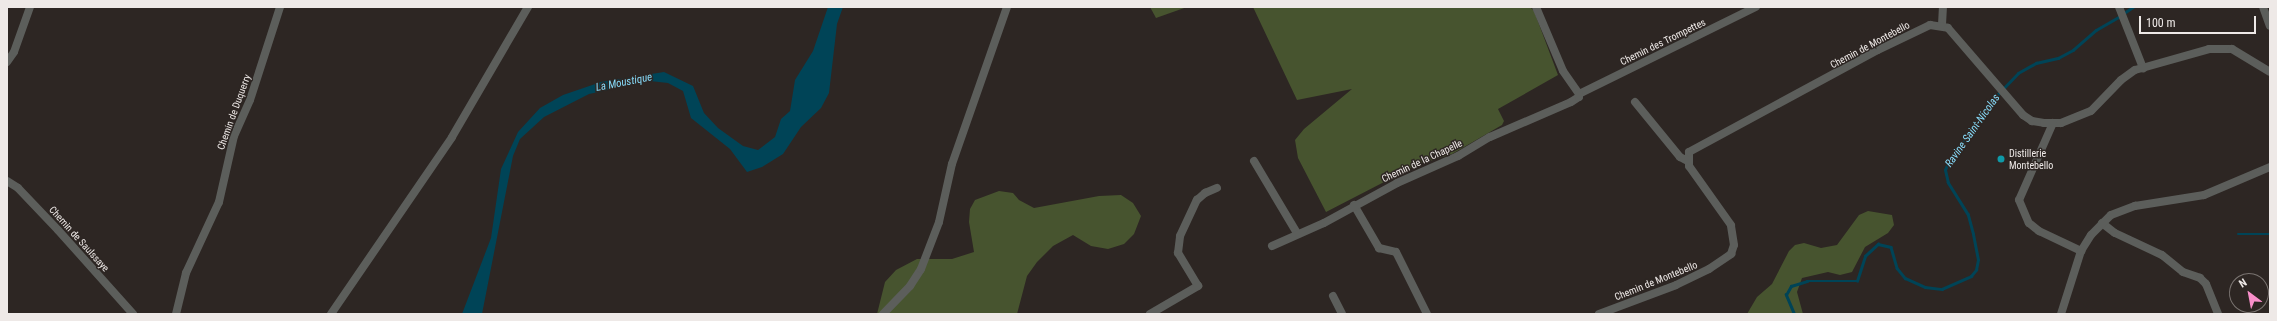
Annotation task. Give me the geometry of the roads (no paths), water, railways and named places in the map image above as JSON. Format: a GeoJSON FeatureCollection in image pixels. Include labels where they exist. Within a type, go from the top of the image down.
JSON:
{"type":"FeatureCollection","features":[{"type":"Feature","properties":{"kind":"street"},"geometry":{"type":"LineString","coordinates":[[7,62],[14,52],[30,7]]}},
{"type":"Feature","properties":{"kind":"street","name":"Chemin de Duquerry"},"geometry":{"type":"LineString","coordinates":[[176,314],[186,273],[219,202],[234,136],[250,100],[280,7]]}},
{"type":"Feature","properties":{"kind":"street"},"geometry":{"type":"LineString","coordinates":[[331,314],[452,137],[528,7]]}},
{"type":"Feature","properties":{"kind":"street"},"geometry":{"type":"LineString","coordinates":[[883,314],[910,286],[921,268],[939,222],[952,164],[1007,7]]}},
{"type":"Feature","properties":{"kind":"street"},"geometry":{"type":"LineString","coordinates":[[1536,7],[1562,71],[1578,94]]}},
{"type":"Feature","properties":{"kind":"street","name":"Chemin des Trompettes"},"geometry":{"type":"LineString","coordinates":[[1578,94],[1756,7]]}},
{"type":"Feature","properties":{"kind":"street"},"geometry":{"type":"LineString","coordinates":[[1943,7],[1942,25],[1956,34],[2010,101],[2032,121],[2052,123],[2077,118],[2090,111],[2121,80],[2144,68],[2223,48],[2248,57],[2270,72]]}},
{"type":"Feature","properties":{"kind":"street"},"geometry":{"type":"LineString","coordinates":[[2263,7],[2270,26]]}},
{"type":"Feature","properties":{"kind":"street"},"geometry":{"type":"LineString","coordinates":[[2120,8],[2144,68]]}},
{"type":"Feature","properties":{"kind":"street","name":"Chemin de Montebello"},"geometry":{"type":"LineString","coordinates":[[1599,314],[1676,285],[1709,269],[1731,254],[1734,245],[1731,225],[1688,161],[1689,152],[1696,147],[1732,131],[1914,32],[1930,25],[1942,25]]}},
{"type":"Feature","properties":{"kind":"street","name":"Chemin de la Chapelle"},"geometry":{"type":"LineString","coordinates":[[1272,246],[1324,223],[1354,205],[1458,156],[1490,137],[1571,102],[1579,97],[1578,94]]}},
{"type":"Feature","properties":{"kind":"street"},"geometry":{"type":"LineString","coordinates":[[1635,102],[1680,157],[1688,161]]}},
{"type":"Feature","properties":{"kind":"street"},"geometry":{"type":"LineString","coordinates":[[2052,123],[2019,200],[2029,223],[2039,231],[2081,252]]}},
{"type":"Feature","properties":{"kind":"street"},"geometry":{"type":"LineString","coordinates":[[1254,161],[1297,234]]}},
{"type":"Feature","properties":{"kind":"street"},"geometry":{"type":"LineString","coordinates":[[2061,314],[2081,252],[2102,223],[2124,209],[2204,195],[2270,167]]}},
{"type":"Feature","properties":{"kind":"street","name":"Chemin de Saulssaye"},"geometry":{"type":"LineString","coordinates":[[7,181],[18,188],[58,230],[133,314]]}},
{"type":"Feature","properties":{"kind":"street"},"geometry":{"type":"LineString","coordinates":[[1150,314],[1198,286],[1178,253],[1180,236],[1197,200],[1217,188]]}},
{"type":"Feature","properties":{"kind":"street"},"geometry":{"type":"LineString","coordinates":[[1354,205],[1379,248],[1396,252],[1427,314]]}},
{"type":"Feature","properties":{"kind":"street"},"geometry":{"type":"LineString","coordinates":[[2102,223],[2115,233],[2162,255],[2183,272],[2200,278],[2206,284],[2218,314]]}},
{"type":"Feature","properties":{"kind":"street"},"geometry":{"type":"LineString","coordinates":[[1333,296],[1342,314]]}},
{"type":"Feature","properties":{"kind":"water","name":"La Moustique"},"geometry":{"type":"Polygon","coordinates":[[[828,7],[843,7],[837,24],[829,93],[821,108],[801,127],[783,154],[762,167],[747,172],[730,149],[691,118],[683,91],[668,83],[650,81],[589,94],[544,117],[520,139],[513,156],[482,314],[462,314],[491,238],[501,169],[518,132],[540,108],[563,95],[601,82],[664,72],[693,86],[704,113],[718,128],[743,146],[758,150],[775,137],[781,119],[790,111],[795,80],[813,51],[828,7]]]}},
{"type":"Feature","properties":{"kind":"waterway","name":"Ravine Saint-Nicolas"},"geometry":{"type":"LineString","coordinates":[[2124,13],[2133,7]]}},
{"type":"Feature","properties":{"kind":"waterway","name":"Ravine Saint-Nicolas"},"geometry":{"type":"LineString","coordinates":[[1794,314],[1786,295],[1791,286],[1807,281],[1857,281],[1865,256],[1878,244],[1891,247],[1897,268],[1905,278],[1925,287],[1942,289],[1971,276],[1976,270],[1978,260],[1973,234],[1968,215],[1948,183],[1945,170],[1947,165],[1997,95],[2018,73],[2036,63],[2058,58],[2073,50],[2096,30],[2120,16]]}},
{"type":"Feature","properties":{"kind":"waterway"},"geometry":{"type":"LineString","coordinates":[[2238,234],[2270,234]]}},
{"type":"Feature","properties":{"kind":"place","name":"Distillerie Montebello"},"geometry":{"type":"Point","coordinates":[2001,159]}}]}
